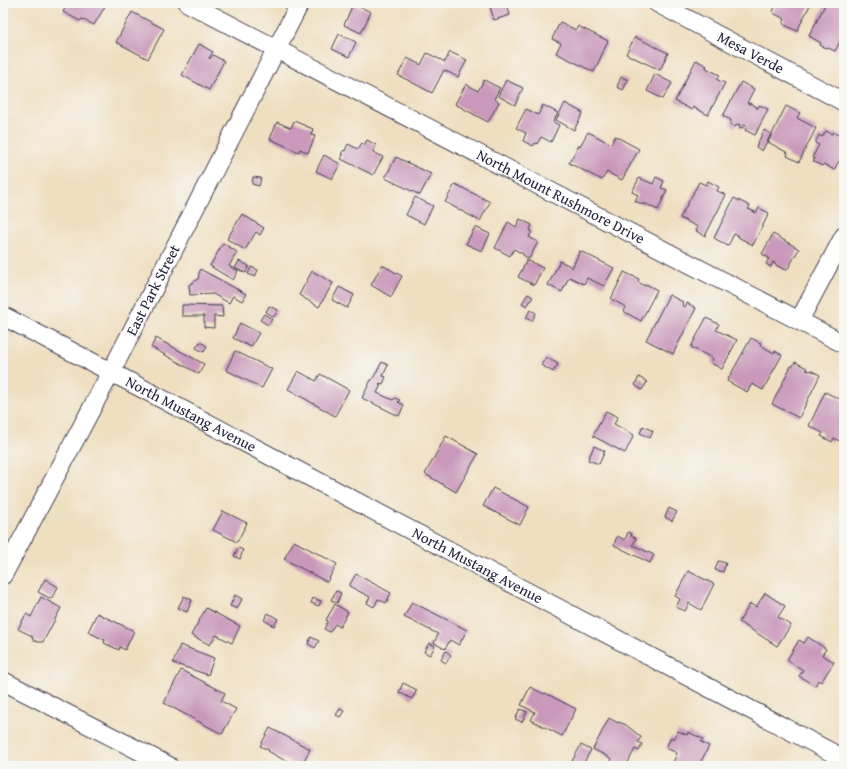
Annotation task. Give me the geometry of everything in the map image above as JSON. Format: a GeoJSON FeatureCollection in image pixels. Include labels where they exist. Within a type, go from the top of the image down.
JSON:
{"type":"FeatureCollection","features":[{"type":"Feature","properties":{"kind":"street","name":"North Mount Rushmore Drive"},"geometry":{"type":"LineString","coordinates":[[188,3],[844,344]]}},
{"type":"Feature","properties":{"kind":"street","name":"East Park Street"},"geometry":{"type":"LineString","coordinates":[[3,575],[111,372],[300,3]]}},
{"type":"Feature","properties":{"kind":"street","name":"Mesa Verde"},"geometry":{"type":"LineString","coordinates":[[657,3],[844,102]]}},
{"type":"Feature","properties":{"kind":"street"},"geometry":{"type":"LineString","coordinates":[[799,321],[844,236]]}},
{"type":"Feature","properties":{"kind":"street","name":"North Mustang Avenue"},"geometry":{"type":"LineString","coordinates":[[3,316],[844,759]]}},
{"type":"Feature","properties":{"kind":"street"},"geometry":{"type":"LineString","coordinates":[[3,681],[169,766]]}},
{"type":"Feature","properties":{"kind":"building"},"geometry":{"type":"Polygon","coordinates":[[[68,3],[107,3],[94,25],[82,19],[80,21],[63,12],[68,3]]]}},
{"type":"Feature","properties":{"kind":"building"},"geometry":{"type":"Polygon","coordinates":[[[489,3],[507,3],[510,15],[494,20],[489,3]]]}},
{"type":"Feature","properties":{"kind":"building"},"geometry":{"type":"Polygon","coordinates":[[[777,3],[811,3],[797,31],[783,24],[785,19],[773,13],[777,3]]]}},
{"type":"Feature","properties":{"kind":"building"},"geometry":{"type":"Polygon","coordinates":[[[826,3],[838,3],[843,5],[844,3],[844,34],[835,51],[820,45],[821,43],[809,36],[826,3]]]}},
{"type":"Feature","properties":{"kind":"building"},"geometry":{"type":"Polygon","coordinates":[[[353,4],[371,12],[361,33],[344,25],[353,4]]]}},
{"type":"Feature","properties":{"kind":"building"},"geometry":{"type":"Polygon","coordinates":[[[132,12],[164,29],[148,59],[116,42],[132,12]]]}},
{"type":"Feature","properties":{"kind":"building"},"geometry":{"type":"Polygon","coordinates":[[[560,22],[576,30],[578,26],[608,41],[594,72],[556,53],[561,43],[552,39],[560,22]]]}},
{"type":"Feature","properties":{"kind":"building"},"geometry":{"type":"Polygon","coordinates":[[[339,34],[356,42],[349,57],[332,49],[339,34]]]}},
{"type":"Feature","properties":{"kind":"building"},"geometry":{"type":"Polygon","coordinates":[[[635,37],[668,53],[660,70],[626,54],[635,37]]]}},
{"type":"Feature","properties":{"kind":"building"},"geometry":{"type":"Polygon","coordinates":[[[199,44],[213,52],[209,58],[210,59],[213,55],[224,61],[209,90],[182,75],[199,44]]]}},
{"type":"Feature","properties":{"kind":"building"},"geometry":{"type":"Polygon","coordinates":[[[450,52],[467,60],[458,77],[444,70],[432,93],[398,75],[407,58],[421,65],[427,53],[445,62],[450,52]]]}},
{"type":"Feature","properties":{"kind":"building"},"geometry":{"type":"Polygon","coordinates":[[[696,60],[707,66],[706,68],[720,75],[717,80],[725,83],[708,115],[693,107],[692,110],[675,101],[696,60]]]}},
{"type":"Feature","properties":{"kind":"building"},"geometry":{"type":"Polygon","coordinates":[[[655,74],[672,83],[663,99],[647,91],[655,74]]]}},
{"type":"Feature","properties":{"kind":"building"},"geometry":{"type":"Polygon","coordinates":[[[621,77],[628,80],[623,90],[617,87],[621,77]]]}},
{"type":"Feature","properties":{"kind":"building"},"geometry":{"type":"Polygon","coordinates":[[[484,80],[500,88],[494,99],[499,102],[488,122],[455,104],[466,84],[478,91],[484,80]]]}},
{"type":"Feature","properties":{"kind":"building"},"geometry":{"type":"Polygon","coordinates":[[[506,80],[523,88],[515,105],[498,96],[506,80]]]}},
{"type":"Feature","properties":{"kind":"building"},"geometry":{"type":"Polygon","coordinates":[[[741,82],[754,89],[747,103],[757,107],[756,108],[758,108],[759,105],[768,109],[755,135],[745,130],[747,126],[744,125],[743,128],[739,127],[740,125],[738,124],[735,127],[730,124],[731,120],[723,116],[741,82]]]}},
{"type":"Feature","properties":{"kind":"building"},"geometry":{"type":"Polygon","coordinates":[[[565,103],[583,113],[574,130],[556,120],[565,103]]]}},
{"type":"Feature","properties":{"kind":"building"},"geometry":{"type":"Polygon","coordinates":[[[543,105],[558,113],[553,122],[559,125],[551,142],[541,137],[537,144],[535,143],[533,146],[523,141],[526,133],[516,128],[526,109],[538,115],[543,105]]]}},
{"type":"Feature","properties":{"kind":"building"},"geometry":{"type":"Polygon","coordinates":[[[786,106],[800,113],[797,118],[816,128],[799,162],[787,156],[788,153],[768,142],[786,106]]]}},
{"type":"Feature","properties":{"kind":"building"},"geometry":{"type":"Polygon","coordinates":[[[294,121],[313,129],[311,135],[315,136],[308,153],[300,149],[299,152],[270,139],[277,122],[291,128],[294,121]]]}},
{"type":"Feature","properties":{"kind":"building"},"geometry":{"type":"Polygon","coordinates":[[[764,130],[771,134],[762,151],[756,147],[764,130]]]}},
{"type":"Feature","properties":{"kind":"building"},"geometry":{"type":"Polygon","coordinates":[[[826,131],[832,134],[833,132],[842,137],[840,140],[844,142],[844,162],[839,161],[834,170],[824,164],[822,166],[813,161],[815,159],[812,158],[819,145],[815,143],[819,135],[822,137],[826,131]]]}},
{"type":"Feature","properties":{"kind":"building"},"geometry":{"type":"Polygon","coordinates":[[[588,132],[611,144],[615,136],[639,149],[622,180],[607,172],[602,180],[569,163],[588,132]]]}},
{"type":"Feature","properties":{"kind":"building"},"geometry":{"type":"Polygon","coordinates":[[[367,140],[376,145],[373,152],[383,157],[373,175],[341,159],[343,155],[341,154],[344,150],[345,151],[348,144],[358,149],[362,143],[364,145],[367,140]]]}},
{"type":"Feature","properties":{"kind":"building"},"geometry":{"type":"Polygon","coordinates":[[[324,155],[340,164],[332,179],[316,171],[324,155]]]}},
{"type":"Feature","properties":{"kind":"building"},"geometry":{"type":"Polygon","coordinates":[[[396,157],[431,174],[420,195],[385,178],[396,157]]]}},
{"type":"Feature","properties":{"kind":"building"},"geometry":{"type":"Polygon","coordinates":[[[253,177],[261,178],[259,186],[252,184],[253,177]]]}},
{"type":"Feature","properties":{"kind":"building"},"geometry":{"type":"Polygon","coordinates":[[[656,177],[664,181],[661,188],[667,190],[658,210],[644,203],[644,205],[635,201],[638,195],[632,192],[639,178],[653,184],[656,177]]]}},
{"type":"Feature","properties":{"kind":"building"},"geometry":{"type":"Polygon","coordinates":[[[708,181],[719,187],[717,191],[726,195],[705,236],[696,231],[698,227],[680,218],[699,182],[706,185],[708,181]]]}},
{"type":"Feature","properties":{"kind":"building"},"geometry":{"type":"Polygon","coordinates":[[[455,184],[490,202],[480,221],[445,202],[455,184]]]}},
{"type":"Feature","properties":{"kind":"building"},"geometry":{"type":"Polygon","coordinates":[[[415,197],[433,206],[424,224],[406,215],[415,197]]]}},
{"type":"Feature","properties":{"kind":"building"},"geometry":{"type":"Polygon","coordinates":[[[734,198],[750,206],[748,209],[756,213],[759,208],[769,213],[753,245],[734,234],[728,246],[714,238],[734,198]]]}},
{"type":"Feature","properties":{"kind":"building"},"geometry":{"type":"Polygon","coordinates":[[[242,214],[264,228],[260,235],[256,232],[245,250],[227,239],[242,214]]]}},
{"type":"Feature","properties":{"kind":"building"},"geometry":{"type":"Polygon","coordinates":[[[520,219],[532,225],[530,230],[532,231],[529,237],[538,242],[529,259],[514,249],[510,256],[495,248],[508,222],[516,227],[520,219]]]}},
{"type":"Feature","properties":{"kind":"building"},"geometry":{"type":"Polygon","coordinates":[[[475,227],[490,234],[482,251],[466,244],[475,227]]]}},
{"type":"Feature","properties":{"kind":"building"},"geometry":{"type":"Polygon","coordinates":[[[773,234],[799,249],[787,270],[774,264],[775,263],[773,262],[771,267],[766,264],[769,258],[762,254],[773,234]]]}},
{"type":"Feature","properties":{"kind":"building"},"geometry":{"type":"Polygon","coordinates":[[[223,243],[237,252],[229,266],[238,271],[233,280],[210,266],[223,243]]]}},
{"type":"Feature","properties":{"kind":"building"},"geometry":{"type":"Polygon","coordinates":[[[580,251],[614,268],[604,286],[587,278],[584,284],[569,277],[562,292],[548,285],[560,261],[572,268],[580,251]]]}},
{"type":"Feature","properties":{"kind":"building"},"geometry":{"type":"Polygon","coordinates":[[[527,260],[543,268],[534,285],[518,277],[527,260]]]}},
{"type":"Feature","properties":{"kind":"building"},"geometry":{"type":"Polygon","coordinates":[[[239,261],[249,266],[246,273],[235,268],[239,261]]]}},
{"type":"Feature","properties":{"kind":"building"},"geometry":{"type":"Polygon","coordinates":[[[382,265],[402,276],[391,297],[371,285],[382,265]]]}},
{"type":"Feature","properties":{"kind":"building"},"geometry":{"type":"Polygon","coordinates":[[[251,267],[258,270],[255,277],[248,274],[251,267]]]}},
{"type":"Feature","properties":{"kind":"building"},"geometry":{"type":"Polygon","coordinates":[[[200,269],[246,294],[242,301],[233,296],[229,303],[213,294],[190,295],[189,285],[198,279],[200,269]]]}},
{"type":"Feature","properties":{"kind":"building"},"geometry":{"type":"Polygon","coordinates":[[[312,271],[333,283],[319,307],[299,295],[312,271]]]}},
{"type":"Feature","properties":{"kind":"building"},"geometry":{"type":"Polygon","coordinates":[[[624,272],[639,279],[638,282],[645,286],[646,284],[657,290],[641,321],[623,311],[626,307],[611,299],[624,272]]]}},
{"type":"Feature","properties":{"kind":"building"},"geometry":{"type":"Polygon","coordinates":[[[339,287],[354,295],[347,308],[332,300],[339,287]]]}},
{"type":"Feature","properties":{"kind":"building"},"geometry":{"type":"Polygon","coordinates":[[[528,294],[533,297],[527,306],[522,303],[528,294]]]}},
{"type":"Feature","properties":{"kind":"building"},"geometry":{"type":"Polygon","coordinates":[[[669,295],[683,302],[682,305],[685,307],[687,303],[696,308],[673,354],[646,340],[669,295]]]}},
{"type":"Feature","properties":{"kind":"building"},"geometry":{"type":"Polygon","coordinates":[[[182,305],[222,306],[223,317],[214,316],[214,328],[204,327],[204,316],[182,316],[182,305]]]}},
{"type":"Feature","properties":{"kind":"building"},"geometry":{"type":"Polygon","coordinates":[[[269,306],[278,310],[274,317],[266,312],[269,306]]]}},
{"type":"Feature","properties":{"kind":"building"},"geometry":{"type":"Polygon","coordinates":[[[530,310],[536,313],[532,321],[526,318],[530,310]]]}},
{"type":"Feature","properties":{"kind":"building"},"geometry":{"type":"Polygon","coordinates":[[[264,314],[272,319],[268,325],[260,320],[264,314]]]}},
{"type":"Feature","properties":{"kind":"building"},"geometry":{"type":"Polygon","coordinates":[[[706,318],[719,324],[716,330],[737,340],[722,369],[711,363],[712,358],[691,347],[706,318]]]}},
{"type":"Feature","properties":{"kind":"building"},"geometry":{"type":"Polygon","coordinates":[[[240,323],[259,333],[251,347],[233,338],[240,323]]]}},
{"type":"Feature","properties":{"kind":"building"},"geometry":{"type":"Polygon","coordinates":[[[156,338],[204,364],[199,374],[151,347],[156,338]]]}},
{"type":"Feature","properties":{"kind":"building"},"geometry":{"type":"Polygon","coordinates":[[[751,338],[761,343],[760,345],[774,353],[775,351],[782,355],[763,390],[752,384],[747,392],[727,381],[751,338]]]}},
{"type":"Feature","properties":{"kind":"building"},"geometry":{"type":"Polygon","coordinates":[[[200,342],[207,346],[204,352],[196,348],[200,342]]]}},
{"type":"Feature","properties":{"kind":"building"},"geometry":{"type":"Polygon","coordinates":[[[235,351],[272,369],[262,388],[226,370],[235,351]]]}},
{"type":"Feature","properties":{"kind":"building"},"geometry":{"type":"Polygon","coordinates":[[[546,357],[558,364],[553,372],[541,365],[546,357]]]}},
{"type":"Feature","properties":{"kind":"building"},"geometry":{"type":"Polygon","coordinates":[[[382,362],[388,365],[383,376],[386,377],[383,384],[379,384],[381,385],[377,393],[393,400],[395,398],[400,400],[398,402],[404,405],[399,416],[362,398],[382,362]]]}},
{"type":"Feature","properties":{"kind":"building"},"geometry":{"type":"Polygon","coordinates":[[[795,362],[807,368],[806,370],[810,370],[820,375],[799,418],[772,404],[791,366],[793,366],[795,362]]]}},
{"type":"Feature","properties":{"kind":"building"},"geometry":{"type":"Polygon","coordinates":[[[298,371],[316,381],[320,374],[349,390],[335,416],[288,389],[298,371]]]}},
{"type":"Feature","properties":{"kind":"building"},"geometry":{"type":"Polygon","coordinates":[[[639,377],[647,382],[642,390],[635,385],[639,377]]]}},
{"type":"Feature","properties":{"kind":"building"},"geometry":{"type":"Polygon","coordinates":[[[825,392],[844,401],[843,443],[834,438],[832,442],[821,436],[823,433],[809,426],[825,392]]]}},
{"type":"Feature","properties":{"kind":"building"},"geometry":{"type":"Polygon","coordinates":[[[606,411],[618,417],[614,424],[634,435],[625,453],[593,436],[606,411]]]}},
{"type":"Feature","properties":{"kind":"building"},"geometry":{"type":"Polygon","coordinates":[[[643,426],[653,431],[650,438],[640,433],[643,426]]]}},
{"type":"Feature","properties":{"kind":"building"},"geometry":{"type":"Polygon","coordinates":[[[446,436],[478,454],[456,492],[425,474],[446,436]]]}},
{"type":"Feature","properties":{"kind":"building"},"geometry":{"type":"Polygon","coordinates":[[[594,446],[605,451],[599,464],[588,460],[594,446]]]}},
{"type":"Feature","properties":{"kind":"building"},"geometry":{"type":"Polygon","coordinates":[[[493,488],[529,507],[520,525],[483,506],[493,488]]]}},
{"type":"Feature","properties":{"kind":"building"},"geometry":{"type":"Polygon","coordinates":[[[669,508],[677,512],[672,521],[665,517],[669,508]]]}},
{"type":"Feature","properties":{"kind":"building"},"geometry":{"type":"Polygon","coordinates":[[[223,511],[247,523],[237,542],[213,530],[223,511]]]}},
{"type":"Feature","properties":{"kind":"building"},"geometry":{"type":"Polygon","coordinates":[[[628,532],[632,534],[631,536],[636,538],[633,545],[654,555],[650,563],[614,545],[617,536],[625,540],[628,532]]]}},
{"type":"Feature","properties":{"kind":"building"},"geometry":{"type":"Polygon","coordinates":[[[294,541],[337,564],[327,582],[284,559],[294,541]]]}},
{"type":"Feature","properties":{"kind":"building"},"geometry":{"type":"Polygon","coordinates":[[[238,548],[243,550],[240,559],[234,556],[238,548]]]}},
{"type":"Feature","properties":{"kind":"building"},"geometry":{"type":"Polygon","coordinates":[[[718,561],[726,563],[723,572],[715,570],[718,561]]]}},
{"type":"Feature","properties":{"kind":"building"},"geometry":{"type":"Polygon","coordinates":[[[688,571],[714,584],[701,610],[689,603],[685,611],[676,607],[680,599],[675,596],[688,571]]]}},
{"type":"Feature","properties":{"kind":"building"},"geometry":{"type":"Polygon","coordinates":[[[356,574],[391,593],[386,603],[378,599],[374,607],[367,603],[370,597],[349,586],[356,574]]]}},
{"type":"Feature","properties":{"kind":"building"},"geometry":{"type":"Polygon","coordinates":[[[45,579],[58,587],[51,599],[38,592],[45,579]]]}},
{"type":"Feature","properties":{"kind":"building"},"geometry":{"type":"Polygon","coordinates":[[[336,591],[341,593],[337,603],[331,600],[336,591]]]}},
{"type":"Feature","properties":{"kind":"building"},"geometry":{"type":"Polygon","coordinates":[[[765,593],[785,606],[778,617],[791,625],[777,646],[739,622],[750,604],[756,607],[765,593]]]}},
{"type":"Feature","properties":{"kind":"building"},"geometry":{"type":"Polygon","coordinates":[[[235,595],[242,599],[237,609],[230,606],[235,595]]]}},
{"type":"Feature","properties":{"kind":"building"},"geometry":{"type":"Polygon","coordinates":[[[184,596],[192,600],[187,612],[178,608],[184,596]]]}},
{"type":"Feature","properties":{"kind":"building"},"geometry":{"type":"Polygon","coordinates":[[[41,597],[61,608],[43,642],[38,642],[33,640],[32,636],[18,629],[26,614],[31,617],[41,597]]]}},
{"type":"Feature","properties":{"kind":"building"},"geometry":{"type":"Polygon","coordinates":[[[313,598],[321,601],[319,606],[311,603],[313,598]]]}},
{"type":"Feature","properties":{"kind":"building"},"geometry":{"type":"Polygon","coordinates":[[[412,602],[467,630],[459,645],[450,640],[445,649],[434,643],[438,634],[404,617],[412,602]]]}},
{"type":"Feature","properties":{"kind":"building"},"geometry":{"type":"Polygon","coordinates":[[[335,604],[348,612],[340,627],[335,624],[330,632],[324,629],[328,621],[326,620],[335,604]]]}},
{"type":"Feature","properties":{"kind":"building"},"geometry":{"type":"Polygon","coordinates":[[[206,608],[240,626],[232,643],[216,635],[210,645],[191,635],[206,608]]]}},
{"type":"Feature","properties":{"kind":"building"},"geometry":{"type":"Polygon","coordinates":[[[97,613],[134,631],[125,650],[120,647],[119,650],[104,643],[105,640],[88,632],[97,613]]]}},
{"type":"Feature","properties":{"kind":"building"},"geometry":{"type":"Polygon","coordinates":[[[268,613],[278,619],[274,626],[264,620],[268,613]]]}},
{"type":"Feature","properties":{"kind":"building"},"geometry":{"type":"Polygon","coordinates":[[[311,637],[319,641],[315,648],[308,644],[311,637]]]}},
{"type":"Feature","properties":{"kind":"building"},"geometry":{"type":"Polygon","coordinates":[[[808,637],[826,649],[822,655],[834,662],[821,682],[818,680],[815,686],[799,676],[803,670],[787,660],[799,640],[804,643],[808,637]]]}},
{"type":"Feature","properties":{"kind":"building"},"geometry":{"type":"Polygon","coordinates":[[[429,643],[435,646],[430,655],[424,652],[429,643]]]}},
{"type":"Feature","properties":{"kind":"building"},"geometry":{"type":"Polygon","coordinates":[[[180,645],[214,658],[208,675],[173,663],[180,645]]]}},
{"type":"Feature","properties":{"kind":"building"},"geometry":{"type":"Polygon","coordinates":[[[446,651],[451,655],[446,663],[441,660],[446,651]]]}},
{"type":"Feature","properties":{"kind":"building"},"geometry":{"type":"Polygon","coordinates":[[[181,670],[225,693],[221,701],[236,709],[222,734],[164,703],[181,670]]]}},
{"type":"Feature","properties":{"kind":"building"},"geometry":{"type":"Polygon","coordinates":[[[403,683],[417,690],[412,699],[399,692],[403,683]]]}},
{"type":"Feature","properties":{"kind":"building"},"geometry":{"type":"Polygon","coordinates":[[[530,687],[576,709],[562,736],[531,720],[535,712],[521,705],[530,687]]]}},
{"type":"Feature","properties":{"kind":"building"},"geometry":{"type":"Polygon","coordinates":[[[340,709],[344,711],[340,717],[336,715],[340,709]]]}},
{"type":"Feature","properties":{"kind":"building"},"geometry":{"type":"Polygon","coordinates":[[[520,709],[527,712],[522,722],[515,719],[520,709]]]}},
{"type":"Feature","properties":{"kind":"building"},"geometry":{"type":"Polygon","coordinates":[[[609,718],[626,725],[641,737],[638,742],[642,744],[639,751],[635,749],[626,766],[608,766],[612,759],[593,749],[609,718]]]}},
{"type":"Feature","properties":{"kind":"building"},"geometry":{"type":"Polygon","coordinates":[[[270,728],[310,749],[301,766],[284,760],[260,746],[270,728]]]}},
{"type":"Feature","properties":{"kind":"building"},"geometry":{"type":"Polygon","coordinates":[[[678,731],[687,735],[688,732],[703,739],[701,742],[709,746],[699,765],[692,762],[690,766],[672,765],[677,753],[666,748],[671,737],[674,739],[678,731]]]}},
{"type":"Feature","properties":{"kind":"building"},"geometry":{"type":"Polygon","coordinates":[[[581,745],[591,750],[582,766],[574,766],[575,763],[572,761],[581,745]]]}}]}
